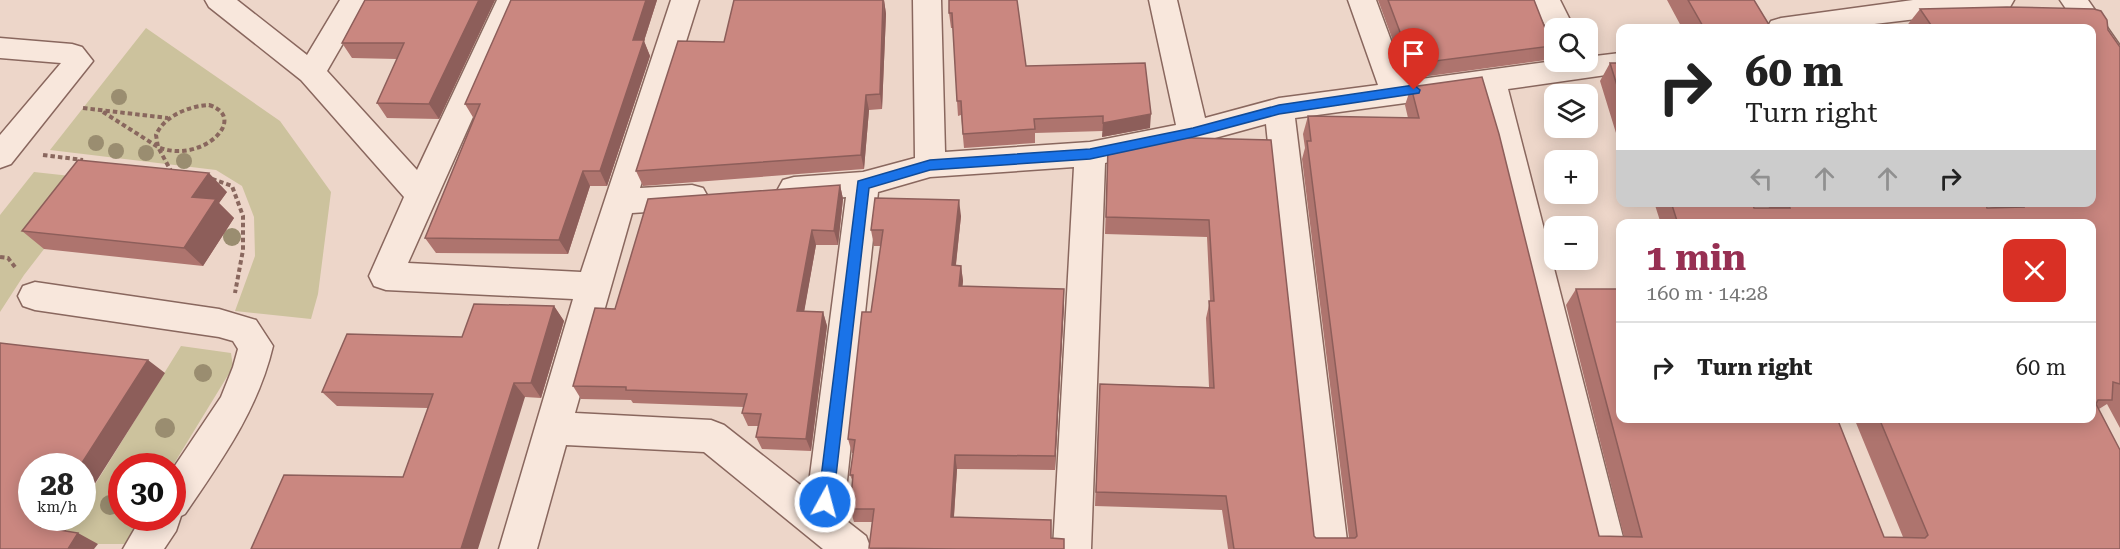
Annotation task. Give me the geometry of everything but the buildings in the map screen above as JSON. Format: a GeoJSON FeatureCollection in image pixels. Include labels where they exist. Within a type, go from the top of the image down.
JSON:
{"type":"FeatureCollection","features":[{"type":"Feature","properties":{"kind":"street"},"geometry":{"type":"LineString","coordinates":[[219,0],[311,73],[421,195]]}},
{"type":"Feature","properties":{"kind":"street"},"geometry":{"type":"LineString","coordinates":[[311,73],[354,0]]}},
{"type":"Feature","properties":{"kind":"street"},"geometry":{"type":"LineString","coordinates":[[511,0],[386,276],[593,286]]}},
{"type":"Feature","properties":{"kind":"street"},"geometry":{"type":"LineString","coordinates":[[518,549],[593,286],[686,0]]}},
{"type":"Feature","properties":{"kind":"street"},"geometry":{"type":"LineString","coordinates":[[927,0],[930,165]]}},
{"type":"Feature","properties":{"kind":"street"},"geometry":{"type":"LineString","coordinates":[[1163,0],[1193,133]]}},
{"type":"Feature","properties":{"kind":"street"},"geometry":{"type":"LineString","coordinates":[[1362,0],[1395,92]]}},
{"type":"Feature","properties":{"kind":"street"},"geometry":{"type":"LineString","coordinates":[[1546,0],[1555,18]]}},
{"type":"Feature","properties":{"kind":"street"},"geometry":{"type":"LineString","coordinates":[[1795,24],[1877,21],[2000,0]]}},
{"type":"Feature","properties":{"kind":"street"},"geometry":{"type":"LineString","coordinates":[[2074,0],[2090,24]]}},
{"type":"Feature","properties":{"kind":"street"},"geometry":{"type":"LineString","coordinates":[[2096,33],[2120,68]]}},
{"type":"Feature","properties":{"kind":"street"},"geometry":{"type":"LineString","coordinates":[[0,48],[72,54],[79,61],[2,153]]}},
{"type":"Feature","properties":{"kind":"street"},"geometry":{"type":"LineString","coordinates":[[1598,65],[1616,63]]}},
{"type":"Feature","properties":{"kind":"street"},"geometry":{"type":"LineString","coordinates":[[770,191],[863,184],[930,165],[1090,154],[1193,133],[1279,109],[1544,72]]}},
{"type":"Feature","properties":{"kind":"street"},"geometry":{"type":"LineString","coordinates":[[1491,81],[1607,549]]}},
{"type":"Feature","properties":{"kind":"street"},"geometry":{"type":"LineString","coordinates":[[1279,109],[1329,549]]}},
{"type":"Feature","properties":{"kind":"street"},"geometry":{"type":"LineString","coordinates":[[1072,549],[1090,154]]}},
{"type":"Feature","properties":{"kind":"street"},"geometry":{"type":"LineString","coordinates":[[823,525],[863,184]]}},
{"type":"Feature","properties":{"kind":"street"},"geometry":{"type":"LineString","coordinates":[[619,202],[723,195]]}},
{"type":"Feature","properties":{"kind":"street"},"geometry":{"type":"LineString","coordinates":[[35,296],[219,323],[244,330],[256,346],[252,368],[233,409],[186,481]]}},
{"type":"Feature","properties":{"kind":"street"},"geometry":{"type":"LineString","coordinates":[[554,428],[711,436],[852,549]]}},
{"type":"Feature","properties":{"kind":"street"},"geometry":{"type":"LineString","coordinates":[[142,549],[154,531]]}},
{"type":"Feature","properties":{"kind":"path"},"geometry":{"type":"LineString","coordinates":[[43,103],[168,118]]}},
{"type":"Feature","properties":{"kind":"path"},"geometry":{"type":"LineString","coordinates":[[101,110],[158,147],[173,154],[196,150],[216,137],[224,122],[223,115],[218,110],[210,107],[189,108],[168,118],[156,134],[155,141],[158,147],[171,171]]}},
{"type":"Feature","properties":{"kind":"path"},"geometry":{"type":"LineString","coordinates":[[2,153],[88,161]]}},
{"type":"Feature","properties":{"kind":"path"},"geometry":{"type":"LineString","coordinates":[[159,169],[182,173]]}},
{"type":"Feature","properties":{"kind":"path"},"geometry":{"type":"LineString","coordinates":[[205,177],[232,186],[243,216],[243,250],[236,291],[219,323]]}},
{"type":"Feature","properties":{"kind":"shaded area"},"geometry":{"type":"Polygon","coordinates":[[[146,28],[280,121],[331,192],[318,294],[311,319],[235,311],[255,256],[254,217],[242,186],[216,170],[50,150],[146,28]]]}},
{"type":"Feature","properties":{"kind":"shaded area"},"geometry":{"type":"Polygon","coordinates":[[[34,172],[98,179],[24,275],[0,312],[0,215],[34,172]]]}},
{"type":"Feature","properties":{"kind":"shaded area"},"geometry":{"type":"Polygon","coordinates":[[[181,346],[231,353],[233,367],[181,453],[115,453],[181,346]]]}},
{"type":"Feature","properties":{"kind":"shaded area"},"geometry":{"type":"Polygon","coordinates":[[[108,464],[108,531],[133,531],[125,544],[98,544],[61,538],[66,531],[96,531],[96,483],[108,464]]]}},
{"type":"Feature","properties":{"kind":"route"},"geometry":{"type":"LineString","coordinates":[[825,502],[863,184],[930,165],[1090,154],[1193,133],[1279,109],[1414,90]]}}]}
